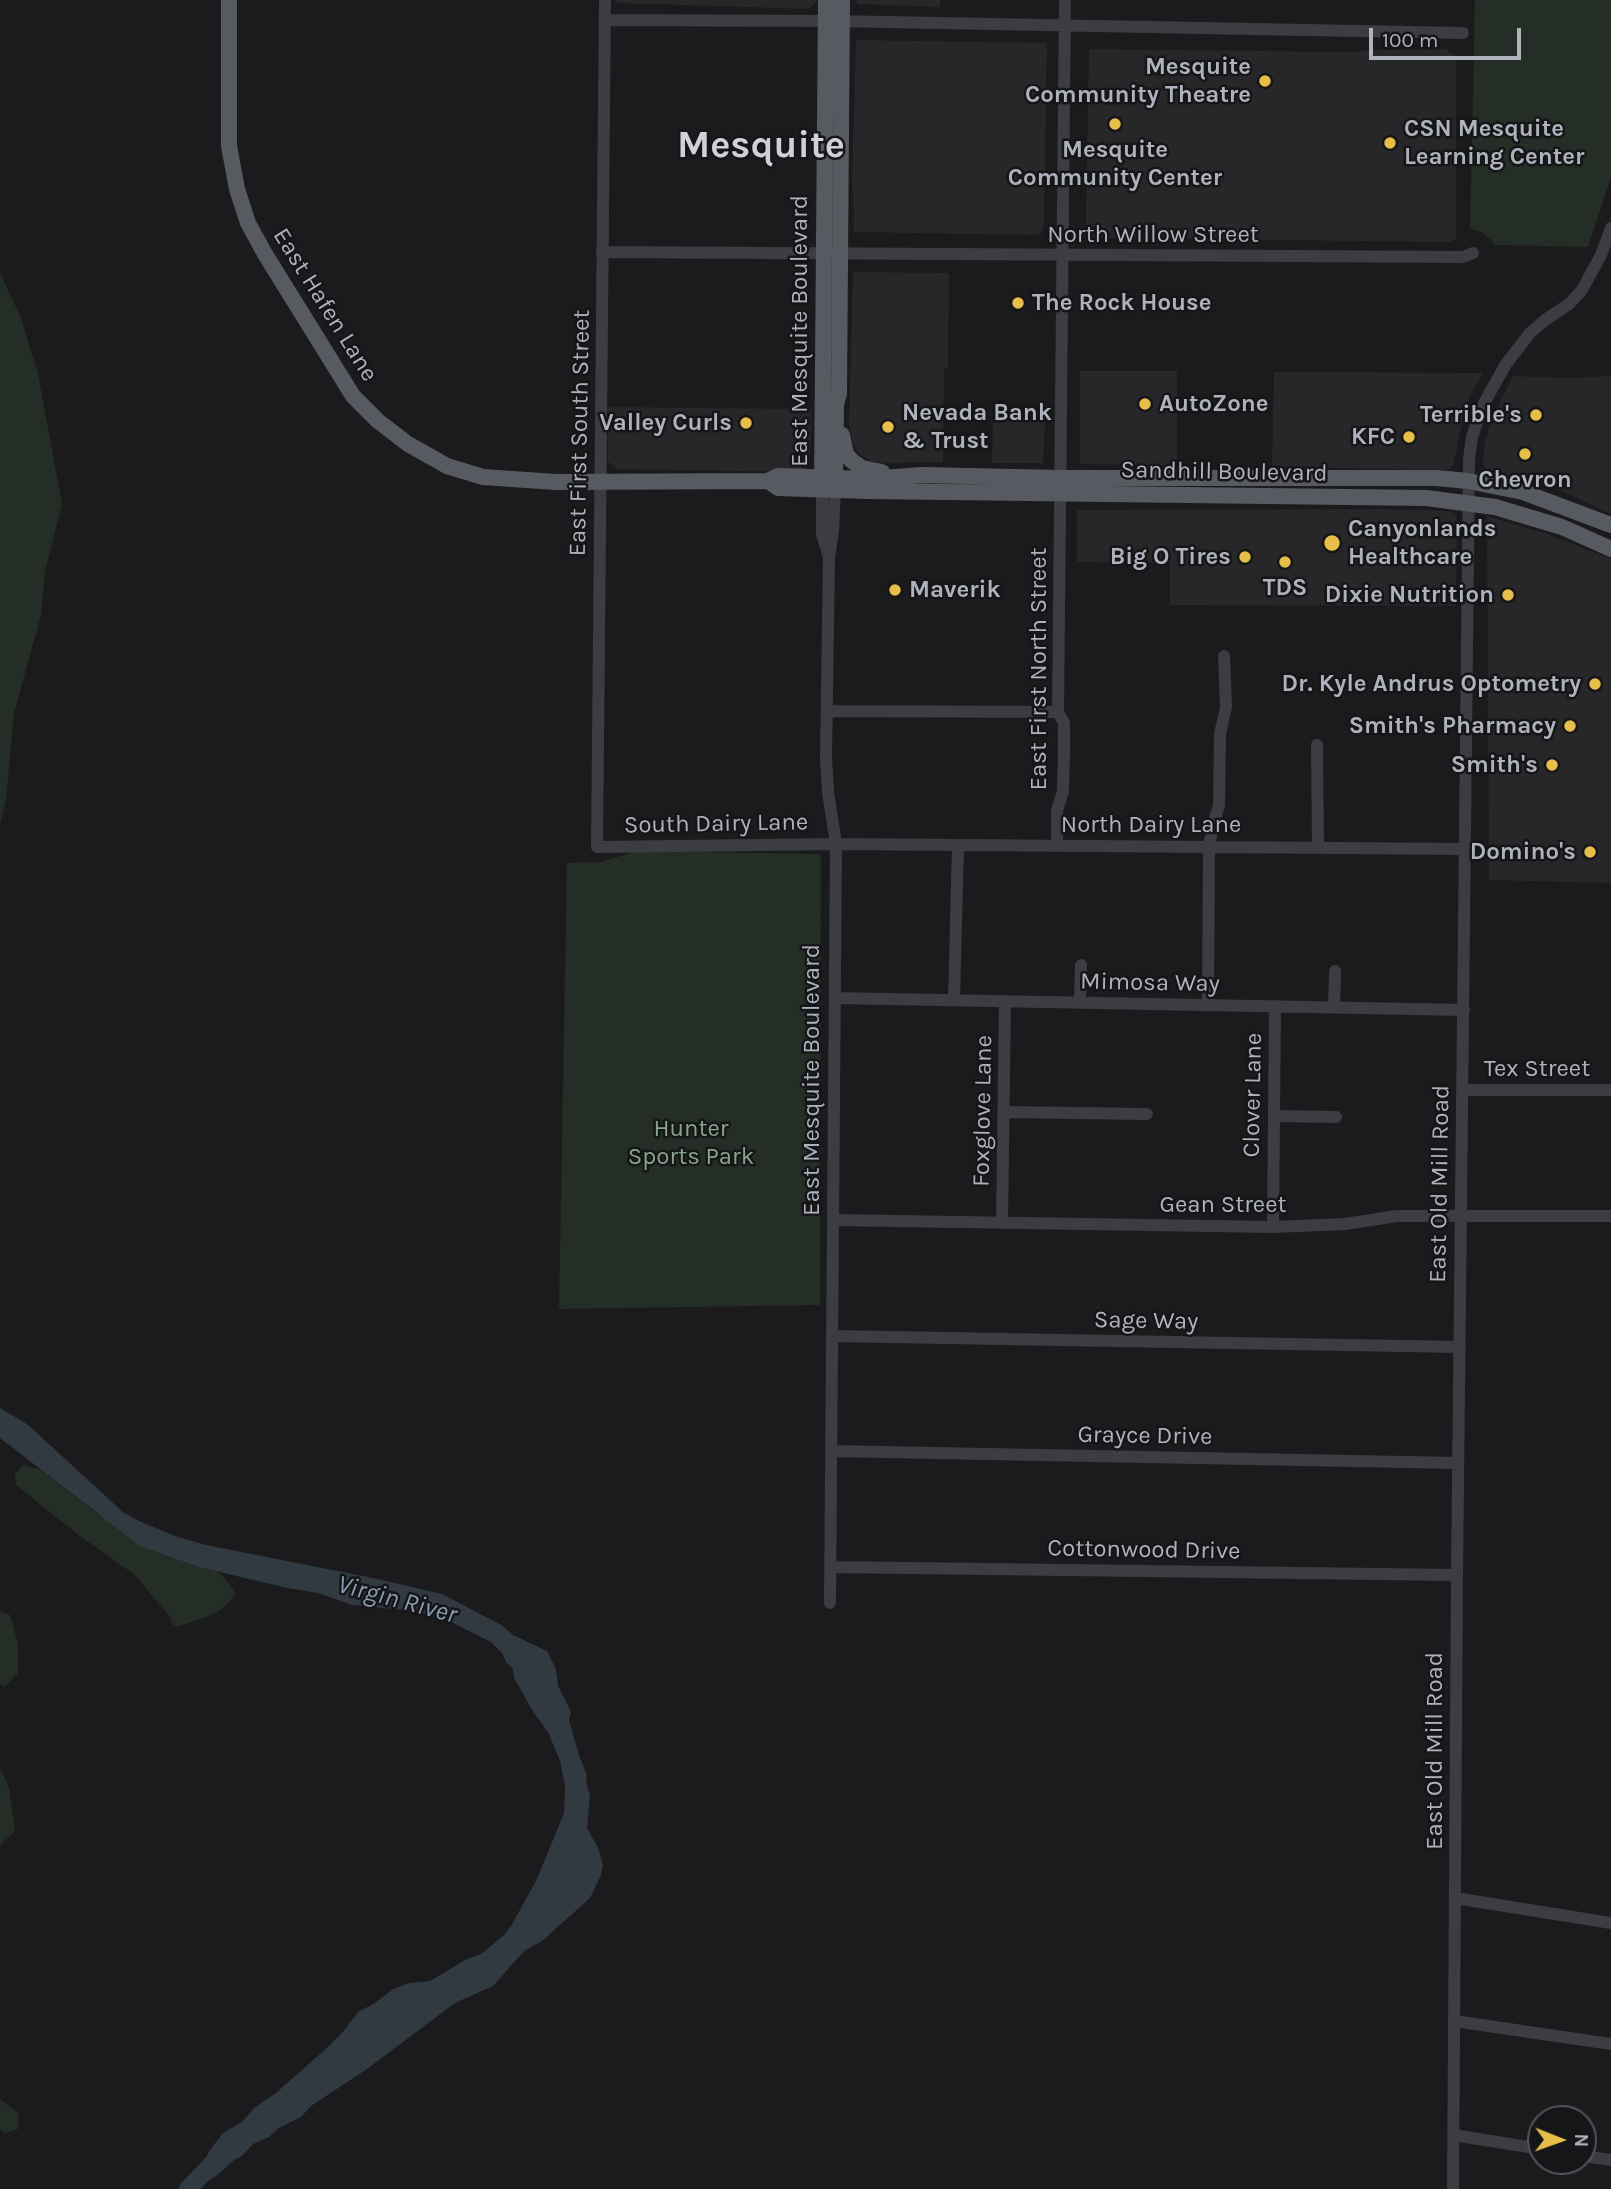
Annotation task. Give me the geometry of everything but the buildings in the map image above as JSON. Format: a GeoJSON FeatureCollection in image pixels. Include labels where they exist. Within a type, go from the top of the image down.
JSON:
{"type":"FeatureCollection","features":[{"type":"Feature","properties":{"kind":"main road"},"geometry":{"type":"LineString","coordinates":[[825,0],[834,21]]}},
{"type":"Feature","properties":{"kind":"main road"},"geometry":{"type":"LineString","coordinates":[[834,21],[842,0]]}},
{"type":"Feature","properties":{"kind":"main road","name":"East Hafen Lane"},"geometry":{"type":"LineString","coordinates":[[229,7],[229,146],[248,223],[353,396],[378,421],[408,444],[447,466],[483,477],[524,481],[768,481],[778,488],[828,483]]}},
{"type":"Feature","properties":{"kind":"main road","name":"East Mesquite Boulevard"},"geometry":{"type":"LineString","coordinates":[[828,483],[834,21]]}},
{"type":"Feature","properties":{"kind":"main road","name":"East Mesquite Boulevard"},"geometry":{"type":"LineString","coordinates":[[828,483],[839,394],[831,254]]}},
{"type":"Feature","properties":{"kind":"main road"},"geometry":{"type":"LineString","coordinates":[[839,394],[842,404],[842,440],[846,454],[852,461],[862,468],[872,470],[922,475]]}},
{"type":"Feature","properties":{"kind":"main road","name":"Sandhill Boulevard"},"geometry":{"type":"LineString","coordinates":[[828,483],[922,475],[1215,495],[1418,498],[1495,506],[1562,527],[1611,549]]}},
{"type":"Feature","properties":{"kind":"main road"},"geometry":{"type":"LineString","coordinates":[[1215,495],[1223,483],[1283,483],[1296,478]]}},
{"type":"Feature","properties":{"kind":"main road","name":"Sandhill Boulevard"},"geometry":{"type":"LineString","coordinates":[[828,483],[1061,485],[1296,478],[1436,478],[1468,481],[1523,492],[1611,525]]}},
{"type":"Feature","properties":{"kind":"street","name":"East First South Street"},"geometry":{"type":"LineString","coordinates":[[597,847],[605,0]]}},
{"type":"Feature","properties":{"kind":"street","name":"East First North Street"},"geometry":{"type":"LineString","coordinates":[[1057,845],[1057,811],[1063,791],[1064,755],[1063,723],[1058,712],[1065,0]]}},
{"type":"Feature","properties":{"kind":"street"},"geometry":{"type":"LineString","coordinates":[[605,20],[834,21],[1463,33]]}},
{"type":"Feature","properties":{"kind":"street","name":"East Old Mill Road"},"geometry":{"type":"LineString","coordinates":[[1453,2189],[1468,481],[1472,437],[1483,405],[1495,383],[1530,333],[1569,304],[1582,290],[1601,255],[1611,228]]}},
{"type":"Feature","properties":{"kind":"street","name":"North Willow Street"},"geometry":{"type":"LineString","coordinates":[[603,253],[1463,257],[1473,253]]}},
{"type":"Feature","properties":{"kind":"street","name":"East Mesquite Boulevard"},"geometry":{"type":"LineString","coordinates":[[828,483],[834,531],[829,558],[828,780],[836,844],[830,1603]]}},
{"type":"Feature","properties":{"kind":"street"},"geometry":{"type":"LineString","coordinates":[[1208,1005],[1209,847],[1219,805],[1220,734],[1226,707],[1224,656]]}},
{"type":"Feature","properties":{"kind":"street"},"geometry":{"type":"LineString","coordinates":[[827,711],[1058,712]]}},
{"type":"Feature","properties":{"kind":"street"},"geometry":{"type":"LineString","coordinates":[[1317,745],[1318,848]]}},
{"type":"Feature","properties":{"kind":"street","name":"South Dairy Lane"},"geometry":{"type":"LineString","coordinates":[[597,847],[836,844]]}},
{"type":"Feature","properties":{"kind":"street","name":"North Dairy Lane"},"geometry":{"type":"LineString","coordinates":[[836,844],[1465,849]]}},
{"type":"Feature","properties":{"kind":"street"},"geometry":{"type":"LineString","coordinates":[[954,1000],[958,845]]}},
{"type":"Feature","properties":{"kind":"street"},"geometry":{"type":"LineString","coordinates":[[1080,1002],[1081,965]]}},
{"type":"Feature","properties":{"kind":"street"},"geometry":{"type":"LineString","coordinates":[[1334,1007],[1335,971]]}},
{"type":"Feature","properties":{"kind":"street","name":"Mimosa Way"},"geometry":{"type":"LineString","coordinates":[[835,998],[1464,1010]]}},
{"type":"Feature","properties":{"kind":"street","name":"Foxglove Lane"},"geometry":{"type":"LineString","coordinates":[[1002,1223],[1005,1001]]}},
{"type":"Feature","properties":{"kind":"street","name":"Clover Lane"},"geometry":{"type":"LineString","coordinates":[[1273,1227],[1276,1006]]}},
{"type":"Feature","properties":{"kind":"street","name":"Tex Street"},"geometry":{"type":"LineString","coordinates":[[1462,1090],[1611,1090]]}},
{"type":"Feature","properties":{"kind":"street"},"geometry":{"type":"LineString","coordinates":[[1004,1112],[1147,1114]]}},
{"type":"Feature","properties":{"kind":"street"},"geometry":{"type":"LineString","coordinates":[[1274,1116],[1336,1117]]}},
{"type":"Feature","properties":{"kind":"street","name":"Gean Street"},"geometry":{"type":"LineString","coordinates":[[833,1220],[1273,1227],[1345,1224],[1397,1216],[1611,1216]]}},
{"type":"Feature","properties":{"kind":"street","name":"Sage Way"},"geometry":{"type":"LineString","coordinates":[[832,1336],[1460,1347]]}},
{"type":"Feature","properties":{"kind":"street","name":"Grayce Drive"},"geometry":{"type":"LineString","coordinates":[[831,1451],[1458,1463]]}},
{"type":"Feature","properties":{"kind":"street","name":"Cottonwood Drive"},"geometry":{"type":"LineString","coordinates":[[830,1567],[1457,1575]]}},
{"type":"Feature","properties":{"kind":"street"},"geometry":{"type":"LineString","coordinates":[[1455,1898],[1611,1923]]}},
{"type":"Feature","properties":{"kind":"street"},"geometry":{"type":"LineString","coordinates":[[1454,2021],[1611,2044]]}},
{"type":"Feature","properties":{"kind":"street"},"geometry":{"type":"LineString","coordinates":[[1453,2135],[1527,2147]]}},
{"type":"Feature","properties":{"kind":"shaded area"},"geometry":{"type":"Polygon","coordinates":[[[615,0],[817,1],[809,9],[617,3],[615,0]]]}},
{"type":"Feature","properties":{"kind":"shaded area"},"geometry":{"type":"Polygon","coordinates":[[[857,0],[940,0],[940,7],[857,4],[857,0]]]}},
{"type":"Feature","properties":{"kind":"shaded area"},"geometry":{"type":"Polygon","coordinates":[[[856,40],[1047,43],[1042,231],[1037,235],[854,232],[852,176],[856,40]]]}},
{"type":"Feature","properties":{"kind":"shaded area"},"geometry":{"type":"Polygon","coordinates":[[[1089,49],[1354,52],[1448,49],[1448,52],[1454,55],[1456,64],[1456,238],[1452,242],[1089,238],[1086,221],[1089,49]]]}},
{"type":"Feature","properties":{"kind":"shaded area"},"geometry":{"type":"Polygon","coordinates":[[[855,272],[949,273],[943,462],[880,463],[858,453],[853,443],[849,423],[855,272]]]}},
{"type":"Feature","properties":{"kind":"shaded area"},"geometry":{"type":"Polygon","coordinates":[[[1080,371],[1177,371],[1177,466],[1080,464],[1080,371]]]}},
{"type":"Feature","properties":{"kind":"shaded area"},"geometry":{"type":"Polygon","coordinates":[[[1274,372],[1483,373],[1466,404],[1453,465],[1448,470],[1272,467],[1274,372]]]}},
{"type":"Feature","properties":{"kind":"shaded area"},"geometry":{"type":"Polygon","coordinates":[[[1513,376],[1611,376],[1611,514],[1555,488],[1488,473],[1485,470],[1484,445],[1492,417],[1513,376]]]}},
{"type":"Feature","properties":{"kind":"shaded area"},"geometry":{"type":"Polygon","coordinates":[[[608,407],[811,409],[810,464],[801,472],[617,469],[608,462],[608,407]]]}},
{"type":"Feature","properties":{"kind":"shaded area"},"geometry":{"type":"Polygon","coordinates":[[[993,420],[1045,421],[1043,463],[992,463],[993,420]]]}},
{"type":"Feature","properties":{"kind":"shaded area"},"geometry":{"type":"Polygon","coordinates":[[[1381,509],[1454,513],[1457,517],[1456,606],[1170,605],[1170,563],[1077,562],[1077,510],[1381,509]]]}},
{"type":"Feature","properties":{"kind":"shaded area"},"geometry":{"type":"Polygon","coordinates":[[[1487,516],[1544,533],[1611,559],[1611,883],[1489,880],[1487,516]]]}},
{"type":"Feature","properties":{"kind":"green space"},"geometry":{"type":"Polygon","coordinates":[[[1475,0],[1611,0],[1611,177],[1588,247],[1496,245],[1482,232],[1470,229],[1475,0]]]}},
{"type":"Feature","properties":{"kind":"green space"},"geometry":{"type":"Polygon","coordinates":[[[0,273],[21,318],[38,374],[62,504],[45,572],[41,615],[14,713],[6,799],[0,825],[0,273]]]}},
{"type":"Feature","properties":{"kind":"green space","name":"Hunter Sports Park"},"geometry":{"type":"Polygon","coordinates":[[[637,851],[821,854],[820,1305],[559,1309],[567,863],[601,862],[637,851]]]}},
{"type":"Feature","properties":{"kind":"green space"},"geometry":{"type":"Polygon","coordinates":[[[23,1465],[41,1470],[99,1515],[179,1559],[215,1570],[235,1592],[233,1598],[209,1616],[177,1627],[172,1624],[170,1617],[135,1575],[77,1534],[16,1485],[15,1474],[23,1465]]]}},
{"type":"Feature","properties":{"kind":"green space"},"geometry":{"type":"Polygon","coordinates":[[[0,1611],[10,1615],[18,1644],[18,1673],[4,1687],[0,1684],[0,1611]]]}},
{"type":"Feature","properties":{"kind":"green space"},"geometry":{"type":"Polygon","coordinates":[[[0,1768],[9,1788],[15,1831],[0,1845],[0,1768]]]}},
{"type":"Feature","properties":{"kind":"green space"},"geometry":{"type":"Polygon","coordinates":[[[0,2099],[19,2114],[18,2129],[5,2133],[0,2129],[0,2099]]]}},
{"type":"Feature","properties":{"kind":"water"},"geometry":{"type":"Polygon","coordinates":[[[0,1408],[27,1424],[124,1513],[141,1522],[206,1545],[442,1594],[503,1626],[513,1635],[547,1651],[556,1669],[558,1686],[571,1712],[569,1720],[587,1776],[590,1796],[587,1828],[598,1848],[603,1865],[590,1898],[542,1941],[524,1951],[493,1986],[455,2003],[367,2069],[311,2106],[301,2117],[253,2144],[242,2156],[202,2184],[190,2174],[203,2163],[223,2133],[242,2122],[254,2108],[276,2093],[329,2046],[358,2012],[393,1989],[409,1983],[430,1981],[467,1959],[481,1954],[504,1935],[537,1879],[564,1813],[565,1786],[560,1761],[548,1732],[514,1678],[513,1669],[491,1642],[441,1617],[415,1611],[352,1605],[318,1593],[199,1567],[140,1546],[0,1438],[0,1408]]]}},
{"type":"Feature","properties":{"kind":"waterway","name":"Virgin River"},"geometry":{"type":"LineString","coordinates":[[188,2189],[212,2164]]}},
{"type":"Feature","properties":{"kind":"place","name":"Mesquite Community Theatre"},"geometry":{"type":"Point","coordinates":[1265,81]}},
{"type":"Feature","properties":{"kind":"place","name":"Mesquite Community Center"},"geometry":{"type":"Point","coordinates":[1115,124]}},
{"type":"Feature","properties":{"kind":"place","name":"CSN Mesquite Learning Center"},"geometry":{"type":"Point","coordinates":[1390,143]}},
{"type":"Feature","properties":{"kind":"place","name":"The Rock House"},"geometry":{"type":"Point","coordinates":[1018,303]}},
{"type":"Feature","properties":{"kind":"place","name":"AutoZone"},"geometry":{"type":"Point","coordinates":[1145,404]}},
{"type":"Feature","properties":{"kind":"place","name":"Terrible's"},"geometry":{"type":"Point","coordinates":[1536,415]}},
{"type":"Feature","properties":{"kind":"place","name":"Valley Curls"},"geometry":{"type":"Point","coordinates":[746,423]}},
{"type":"Feature","properties":{"kind":"place","name":"Nevada Bank & Trust"},"geometry":{"type":"Point","coordinates":[888,427]}},
{"type":"Feature","properties":{"kind":"place","name":"KFC"},"geometry":{"type":"Point","coordinates":[1409,437]}},
{"type":"Feature","properties":{"kind":"place","name":"Chevron"},"geometry":{"type":"Point","coordinates":[1525,454]}},
{"type":"Feature","properties":{"kind":"place","name":"Canyonlands Healthcare"},"geometry":{"type":"Point","coordinates":[1332,543]}},
{"type":"Feature","properties":{"kind":"place","name":"Big O Tires"},"geometry":{"type":"Point","coordinates":[1245,557]}},
{"type":"Feature","properties":{"kind":"place","name":"TDS"},"geometry":{"type":"Point","coordinates":[1285,562]}},
{"type":"Feature","properties":{"kind":"place","name":"Maverik"},"geometry":{"type":"Point","coordinates":[895,590]}},
{"type":"Feature","properties":{"kind":"place","name":"Dixie Nutrition"},"geometry":{"type":"Point","coordinates":[1508,595]}},
{"type":"Feature","properties":{"kind":"place","name":"Dr. Kyle Andrus Optometry"},"geometry":{"type":"Point","coordinates":[1595,684]}},
{"type":"Feature","properties":{"kind":"place","name":"Smith's Pharmacy"},"geometry":{"type":"Point","coordinates":[1570,726]}},
{"type":"Feature","properties":{"kind":"place","name":"Smith's"},"geometry":{"type":"Point","coordinates":[1552,765]}},
{"type":"Feature","properties":{"kind":"place","name":"Domino's"},"geometry":{"type":"Point","coordinates":[1590,852]}},
{"type":"Feature","properties":{"kind":"district","name":"Mesquite"},"geometry":{"type":"Point","coordinates":[761,146]}}]}
